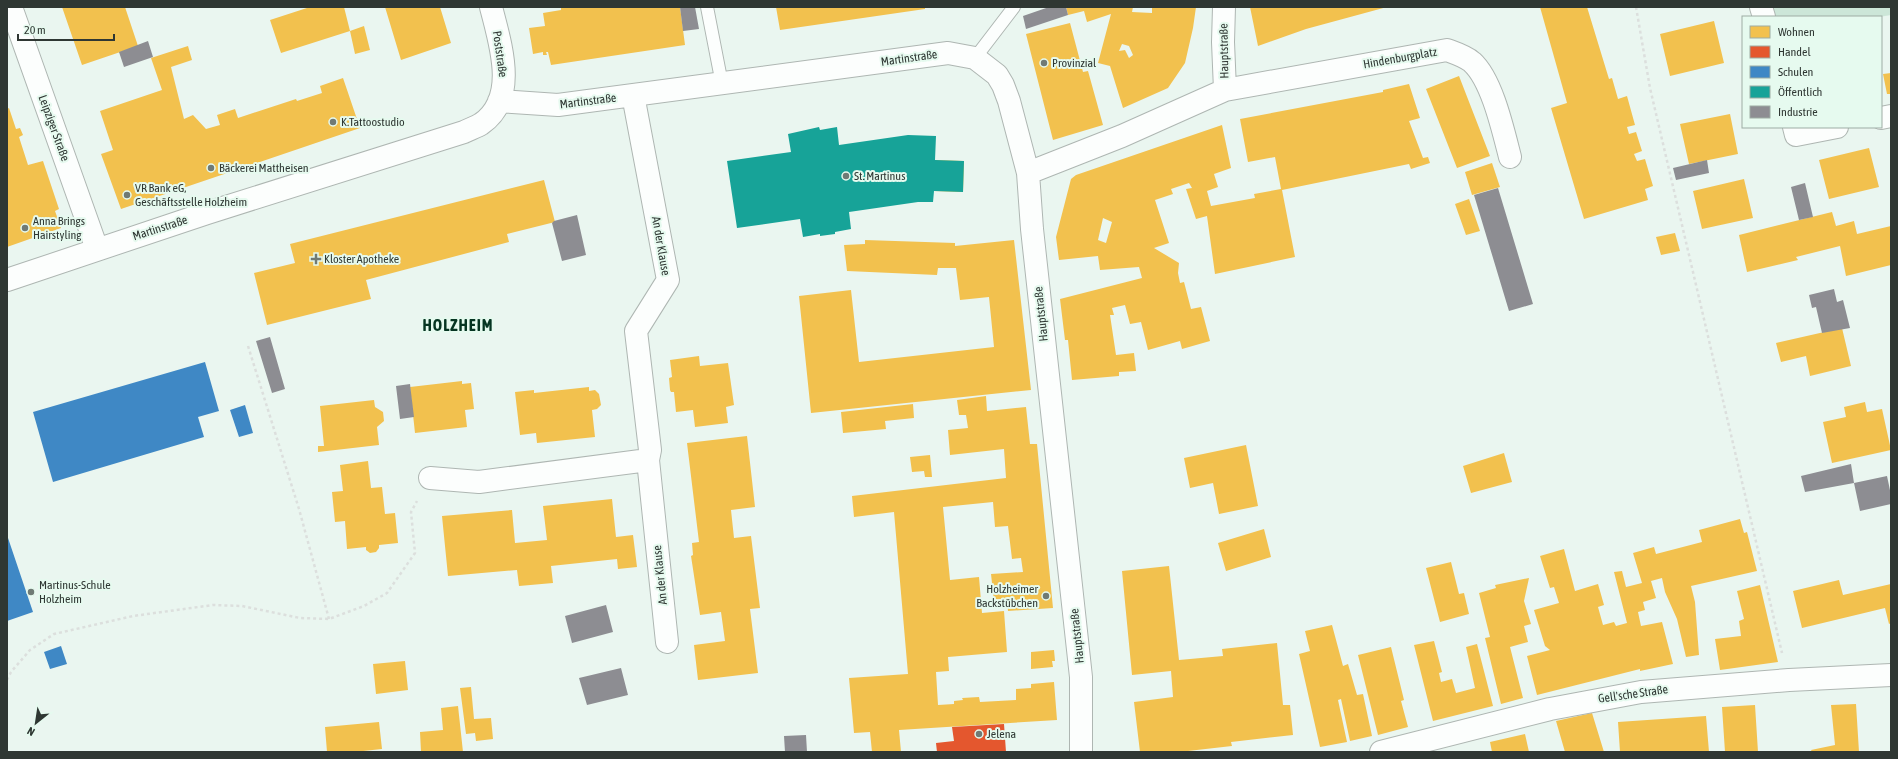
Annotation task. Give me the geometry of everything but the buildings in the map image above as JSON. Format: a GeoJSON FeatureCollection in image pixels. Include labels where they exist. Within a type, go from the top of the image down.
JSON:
{"type":"FeatureCollection","features":[{"type":"Feature","properties":{"kind":"street","name":"Leipziger Straße"},"geometry":{"type":"LineString","coordinates":[[11,7],[97,249]]}},
{"type":"Feature","properties":{"kind":"street","name":"Poststraße"},"geometry":{"type":"LineString","coordinates":[[491,7],[501,47],[504,68],[504,86],[499,101]]}},
{"type":"Feature","properties":{"kind":"street","name":"Hauptstraße"},"geometry":{"type":"LineString","coordinates":[[1081,752],[1081,677],[1032,229],[1028,173],[1122,136],[1225,90],[1223,42],[1224,7]]}},
{"type":"Feature","properties":{"kind":"street","name":"Hindenburgplatz"},"geometry":{"type":"LineString","coordinates":[[1225,90],[1447,50],[1459,54],[1471,62],[1482,74],[1500,121],[1510,157]]}},
{"type":"Feature","properties":{"kind":"street","name":"Martinstraße"},"geometry":{"type":"LineString","coordinates":[[7,280],[97,249],[464,132],[481,124],[491,115],[499,101],[558,105],[722,84],[948,52],[975,58],[997,75],[1003,85],[1009,101],[1028,173]]}},
{"type":"Feature","properties":{"kind":"street","name":"An der Klause"},"geometry":{"type":"LineString","coordinates":[[633,95],[668,280],[636,331],[650,450],[648,460],[667,642]]}},
{"type":"Feature","properties":{"kind":"street"},"geometry":{"type":"LineString","coordinates":[[1794,128],[1796,135],[1832,128]]}},
{"type":"Feature","properties":{"kind":"street"},"geometry":{"type":"LineString","coordinates":[[430,478],[479,482],[648,460]]}},
{"type":"Feature","properties":{"kind":"street","name":"Gell'sche Straße"},"geometry":{"type":"LineString","coordinates":[[1381,752],[1550,709],[1641,692],[1789,680],[1891,675]]}},
{"type":"Feature","properties":{"kind":"lane"},"geometry":{"type":"LineString","coordinates":[[707,7],[722,84]]}},
{"type":"Feature","properties":{"kind":"lane"},"geometry":{"type":"LineString","coordinates":[[975,58],[1014,7]]}},
{"type":"Feature","properties":{"kind":"path"},"geometry":{"type":"LineString","coordinates":[[1636,7],[1650,88],[1789,680]]}},
{"type":"Feature","properties":{"kind":"path"},"geometry":{"type":"LineString","coordinates":[[248,346],[299,509],[329,619]]}},
{"type":"Feature","properties":{"kind":"path"},"geometry":{"type":"LineString","coordinates":[[7,680],[11,672],[30,650],[54,634],[133,616],[213,605],[242,606],[300,618],[329,619],[364,606],[387,593],[415,553],[411,512],[430,478]]}},
{"type":"Feature","properties":{"kind":"green space"},"geometry":{"type":"Polygon","coordinates":[[[1771,7],[1891,7],[1891,15],[1882,16],[1774,16],[1771,7]]]}},
{"type":"Feature","properties":{"kind":"place","name":"Provinzial"},"geometry":{"type":"Point","coordinates":[1044,63]}},
{"type":"Feature","properties":{"kind":"place","name":"K.Tattoostudio"},"geometry":{"type":"Point","coordinates":[333,122]}},
{"type":"Feature","properties":{"kind":"place","name":"Bäckerei Mattheisen"},"geometry":{"type":"Point","coordinates":[211,168]}},
{"type":"Feature","properties":{"kind":"place","name":"St. Martinus"},"geometry":{"type":"Point","coordinates":[846,176]}},
{"type":"Feature","properties":{"kind":"place","name":"VR Bank eG, Geschäftsstelle Holzheim"},"geometry":{"type":"Point","coordinates":[127,195]}},
{"type":"Feature","properties":{"kind":"place","name":"Anna Brings Hairstyling"},"geometry":{"type":"Point","coordinates":[25,228]}},
{"type":"Feature","properties":{"kind":"place","name":"Kloster Apotheke"},"geometry":{"type":"Point","coordinates":[316,259]}},
{"type":"Feature","properties":{"kind":"place","name":"Martinus-Schule Holzheim"},"geometry":{"type":"Point","coordinates":[31,592]}},
{"type":"Feature","properties":{"kind":"place","name":"Holzheimer Backstübchen"},"geometry":{"type":"Point","coordinates":[1046,596]}},
{"type":"Feature","properties":{"kind":"place","name":"Jelena"},"geometry":{"type":"Point","coordinates":[979,734]}},
{"type":"Feature","properties":{"kind":"district","name":"HOLZHEIM"},"geometry":{"type":"Point","coordinates":[458,325]}}]}
